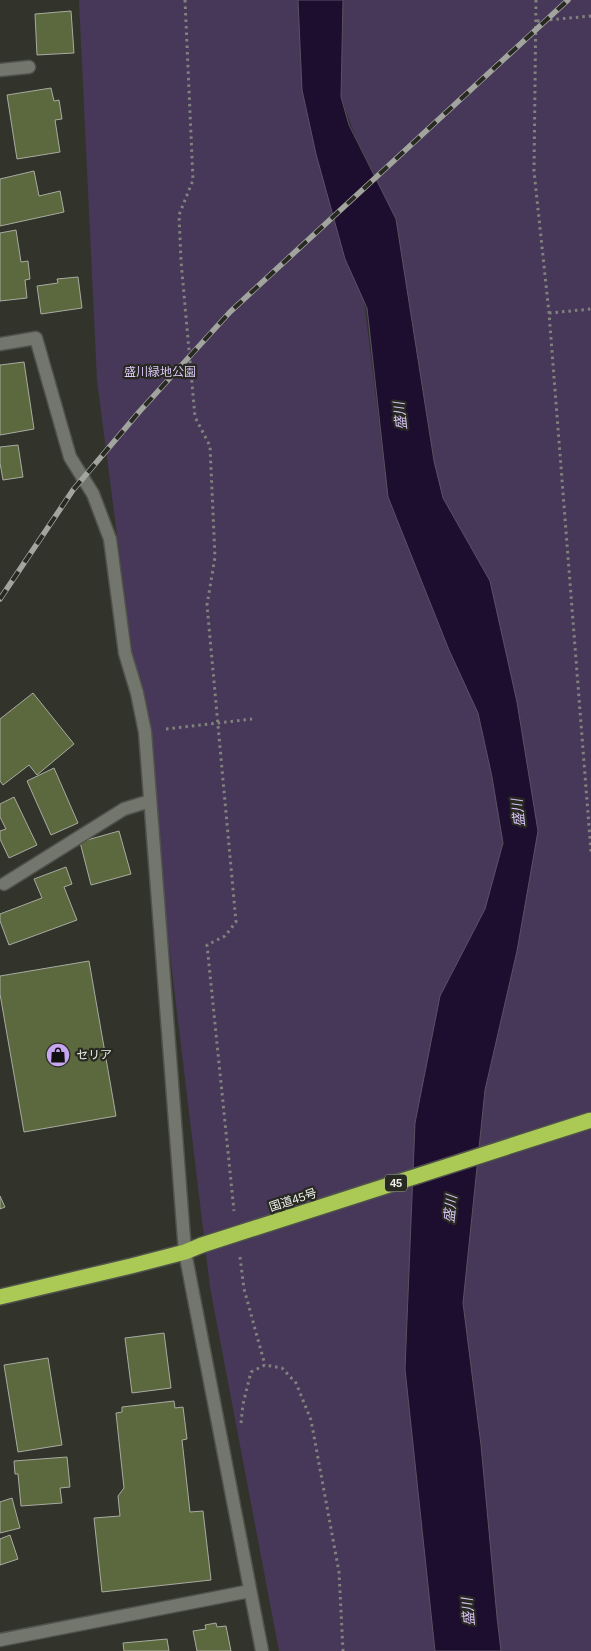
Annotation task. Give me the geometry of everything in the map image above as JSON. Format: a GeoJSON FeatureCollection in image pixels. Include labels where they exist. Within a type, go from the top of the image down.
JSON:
{"type":"FeatureCollection","features":[{"type":"Feature","properties":{"kind":"highway","name":"国道45号"},"geometry":{"type":"LineString","coordinates":[[0,1297],[184,1252],[591,1120]]}},
{"type":"Feature","properties":{"kind":"street"},"geometry":{"type":"LineString","coordinates":[[0,70],[29,67]]}},
{"type":"Feature","properties":{"kind":"street"},"geometry":{"type":"LineString","coordinates":[[0,344],[36,338],[70,457],[94,494],[110,539],[125,653],[137,693],[145,732],[184,1252],[262,1651]]}},
{"type":"Feature","properties":{"kind":"street"},"geometry":{"type":"LineString","coordinates":[[4,884],[124,809],[150,801]]}},
{"type":"Feature","properties":{"kind":"street"},"geometry":{"type":"LineString","coordinates":[[0,1640],[250,1591]]}},
{"type":"Feature","properties":{"kind":"path"},"geometry":{"type":"LineString","coordinates":[[185,0],[193,180],[179,215],[181,261],[195,417],[210,446],[215,557],[207,605],[236,922],[225,936],[207,945],[234,1214]]}},
{"type":"Feature","properties":{"kind":"path"},"geometry":{"type":"LineString","coordinates":[[536,0],[534,171],[549,313],[591,852]]}},
{"type":"Feature","properties":{"kind":"path"},"geometry":{"type":"LineString","coordinates":[[536,20],[591,16]]}},
{"type":"Feature","properties":{"kind":"path"},"geometry":{"type":"LineString","coordinates":[[549,313],[591,309]]}},
{"type":"Feature","properties":{"kind":"path"},"geometry":{"type":"LineString","coordinates":[[145,732],[252,719]]}},
{"type":"Feature","properties":{"kind":"path"},"geometry":{"type":"LineString","coordinates":[[239,1251],[244,1289],[265,1366]]}},
{"type":"Feature","properties":{"kind":"path"},"geometry":{"type":"LineString","coordinates":[[240,1432],[243,1404],[251,1372],[265,1366],[282,1368],[296,1383],[311,1420],[339,1572],[343,1651]]}},
{"type":"Feature","properties":{"kind":"green space","name":"盛川緑地公園"},"geometry":{"type":"Polygon","coordinates":[[[79,0],[298,0],[302,90],[316,154],[345,259],[364,301],[388,497],[449,650],[478,713],[492,777],[503,843],[485,909],[440,996],[415,1123],[405,1369],[436,1651],[279,1651],[210,1287],[156,837],[97,380],[79,0]]]}},
{"type":"Feature","properties":{"kind":"green space"},"geometry":{"type":"Polygon","coordinates":[[[343,0],[591,0],[591,1651],[501,1651],[481,1445],[463,1303],[485,1090],[517,951],[490,581],[443,498],[434,461],[396,219],[354,133],[341,97],[343,0]]]}},
{"type":"Feature","properties":{"kind":"water","name":"盛川"},"geometry":{"type":"Polygon","coordinates":[[[298,0],[343,0],[341,97],[349,125],[396,219],[434,461],[443,498],[490,581],[517,702],[538,831],[517,951],[485,1090],[463,1303],[481,1445],[501,1651],[435,1651],[405,1369],[415,1123],[440,996],[485,909],[503,843],[492,777],[478,713],[449,650],[388,497],[367,308],[345,259],[316,154],[302,90],[298,0]]]}},
{"type":"Feature","properties":{"kind":"building"},"geometry":{"type":"Polygon","coordinates":[[[71,11],[74,53],[37,55],[35,14],[71,11]]]}},
{"type":"Feature","properties":{"kind":"building"},"geometry":{"type":"Polygon","coordinates":[[[51,88],[54,101],[59,100],[62,119],[55,120],[60,152],[17,159],[7,95],[51,88]]]}},
{"type":"Feature","properties":{"kind":"building"},"geometry":{"type":"Polygon","coordinates":[[[34,171],[39,196],[60,191],[64,212],[0,226],[0,179],[34,171]]]}},
{"type":"Feature","properties":{"kind":"building"},"geometry":{"type":"Polygon","coordinates":[[[16,230],[21,262],[28,261],[30,279],[25,280],[27,298],[0,301],[0,233],[16,230]]]}},
{"type":"Feature","properties":{"kind":"building"},"geometry":{"type":"Polygon","coordinates":[[[78,277],[82,308],[41,314],[37,286],[58,283],[57,279],[78,277]]]}},
{"type":"Feature","properties":{"kind":"building"},"geometry":{"type":"Polygon","coordinates":[[[24,362],[34,429],[0,435],[0,365],[24,362]]]}},
{"type":"Feature","properties":{"kind":"building"},"geometry":{"type":"Polygon","coordinates":[[[18,445],[23,477],[3,480],[0,447],[18,445]]]}},
{"type":"Feature","properties":{"kind":"building"},"geometry":{"type":"Polygon","coordinates":[[[33,693],[74,744],[37,775],[29,765],[3,785],[0,781],[0,719],[33,693]]]}},
{"type":"Feature","properties":{"kind":"building"},"geometry":{"type":"Polygon","coordinates":[[[54,768],[78,823],[51,835],[27,781],[54,768]]]}},
{"type":"Feature","properties":{"kind":"building"},"geometry":{"type":"Polygon","coordinates":[[[14,797],[37,845],[9,858],[0,839],[0,831],[6,829],[0,817],[0,804],[14,797]]]}},
{"type":"Feature","properties":{"kind":"building"},"geometry":{"type":"Polygon","coordinates":[[[119,831],[131,874],[91,885],[80,842],[119,831]]]}},
{"type":"Feature","properties":{"kind":"building"},"geometry":{"type":"Polygon","coordinates":[[[66,867],[72,884],[64,887],[77,920],[9,945],[0,921],[0,914],[42,898],[34,879],[66,867]]]}},
{"type":"Feature","properties":{"kind":"building","name":"セリア"},"geometry":{"type":"Polygon","coordinates":[[[89,961],[116,1116],[24,1132],[0,994],[0,976],[89,961]]]}},
{"type":"Feature","properties":{"kind":"building"},"geometry":{"type":"Polygon","coordinates":[[[0,1196],[5,1207],[0,1209],[0,1196]]]}},
{"type":"Feature","properties":{"kind":"building"},"geometry":{"type":"Polygon","coordinates":[[[164,1333],[171,1388],[132,1393],[125,1338],[164,1333]]]}},
{"type":"Feature","properties":{"kind":"building"},"geometry":{"type":"Polygon","coordinates":[[[48,1358],[62,1445],[18,1452],[4,1365],[48,1358]]]}},
{"type":"Feature","properties":{"kind":"building"},"geometry":{"type":"Polygon","coordinates":[[[174,1401],[175,1408],[183,1407],[187,1439],[182,1440],[190,1512],[203,1511],[211,1580],[102,1592],[94,1518],[120,1516],[118,1496],[124,1488],[116,1413],[122,1412],[122,1407],[174,1401]]]}},
{"type":"Feature","properties":{"kind":"building"},"geometry":{"type":"Polygon","coordinates":[[[67,1457],[70,1487],[60,1488],[62,1503],[21,1506],[18,1474],[15,1474],[14,1461],[67,1457]]]}},
{"type":"Feature","properties":{"kind":"building"},"geometry":{"type":"Polygon","coordinates":[[[12,1498],[20,1528],[0,1533],[0,1502],[12,1498]]]}},
{"type":"Feature","properties":{"kind":"building"},"geometry":{"type":"Polygon","coordinates":[[[10,1535],[18,1559],[0,1565],[0,1539],[10,1535]]]}},
{"type":"Feature","properties":{"kind":"building"},"geometry":{"type":"Polygon","coordinates":[[[216,1623],[217,1627],[226,1626],[231,1651],[197,1651],[193,1631],[206,1629],[205,1625],[216,1623]]]}},
{"type":"Feature","properties":{"kind":"building"},"geometry":{"type":"Polygon","coordinates":[[[167,1639],[169,1651],[124,1651],[123,1643],[167,1639]]]}},
{"type":"Feature","properties":{"kind":"railway"},"geometry":{"type":"LineString","coordinates":[[0,599],[73,490],[139,412],[230,312],[568,0]]}},
{"type":"Feature","properties":{"kind":"place","name":"セリア"},"geometry":{"type":"Point","coordinates":[58,1055]}}]}
